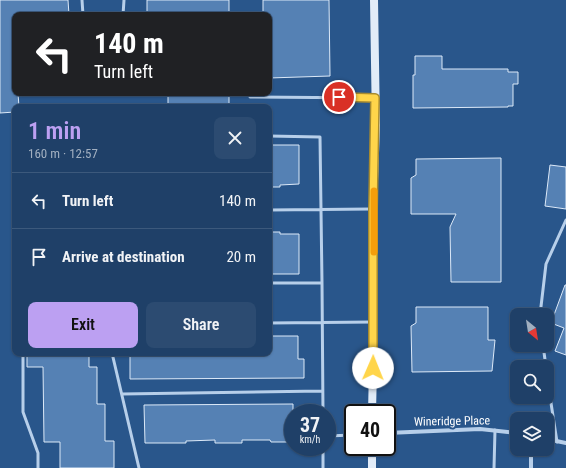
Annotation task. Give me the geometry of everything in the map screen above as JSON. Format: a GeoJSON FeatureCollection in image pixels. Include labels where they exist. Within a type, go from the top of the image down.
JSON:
{"type":"FeatureCollection","features":[{"type":"Feature","properties":{"kind":"street"},"geometry":{"type":"LineString","coordinates":[[372,404],[375,98],[374,0]]}},
{"type":"Feature","properties":{"kind":"street","name":"Wineridge Place"},"geometry":{"type":"LineString","coordinates":[[396,434],[480,429],[510,432]]}},
{"type":"Feature","properties":{"kind":"street"},"geometry":{"type":"LineString","coordinates":[[554,441],[566,443]]}},
{"type":"Feature","properties":{"kind":"street"},"geometry":{"type":"LineString","coordinates":[[372,456],[372,468]]}},
{"type":"Feature","properties":{"kind":"street"},"geometry":{"type":"LineString","coordinates":[[531,456],[531,468]]}},
{"type":"Feature","properties":{"kind":"lane"},"geometry":{"type":"LineString","coordinates":[[82,0],[83,12]]}},
{"type":"Feature","properties":{"kind":"lane"},"geometry":{"type":"LineString","coordinates":[[124,0],[124,12]]}},
{"type":"Feature","properties":{"kind":"lane"},"geometry":{"type":"LineString","coordinates":[[250,96],[375,98]]}},
{"type":"Feature","properties":{"kind":"lane"},"geometry":{"type":"LineString","coordinates":[[272,136],[320,137],[322,404]]}},
{"type":"Feature","properties":{"kind":"lane"},"geometry":{"type":"LineString","coordinates":[[272,210],[373,209]]}},
{"type":"Feature","properties":{"kind":"lane"},"geometry":{"type":"LineString","coordinates":[[541,308],[546,264],[566,220]]}},
{"type":"Feature","properties":{"kind":"lane"},"geometry":{"type":"LineString","coordinates":[[272,284],[322,283]]}},
{"type":"Feature","properties":{"kind":"lane"},"geometry":{"type":"LineString","coordinates":[[272,322],[374,322]]}},
{"type":"Feature","properties":{"kind":"lane"},"geometry":{"type":"LineString","coordinates":[[22,356],[23,412],[38,453],[38,468]]}},
{"type":"Feature","properties":{"kind":"lane"},"geometry":{"type":"LineString","coordinates":[[113,356],[139,468]]}},
{"type":"Feature","properties":{"kind":"lane"},"geometry":{"type":"LineString","coordinates":[[122,394],[322,391]]}},
{"type":"Feature","properties":{"kind":"lane"},"geometry":{"type":"LineString","coordinates":[[551,404],[557,442]]}},
{"type":"Feature","properties":{"kind":"lane"},"geometry":{"type":"LineString","coordinates":[[494,468],[495,430]]}},
{"type":"Feature","properties":{"kind":"lane"},"geometry":{"type":"LineString","coordinates":[[323,456],[323,468]]}},
{"type":"Feature","properties":{"kind":"building"},"geometry":{"type":"Polygon","coordinates":[[[0,0],[68,0],[69,12],[12,12],[12,96],[18,96],[19,104],[12,104],[12,112],[0,113],[0,0]]]}},
{"type":"Feature","properties":{"kind":"building"},"geometry":{"type":"Polygon","coordinates":[[[147,0],[229,0],[229,12],[147,12],[147,0]]]}},
{"type":"Feature","properties":{"kind":"building"},"geometry":{"type":"Polygon","coordinates":[[[263,0],[329,0],[330,76],[272,78],[272,12],[263,12],[263,0]]]}},
{"type":"Feature","properties":{"kind":"building"},"geometry":{"type":"Polygon","coordinates":[[[415,56],[442,56],[442,69],[508,69],[508,72],[518,72],[518,84],[513,84],[513,106],[413,108],[413,75],[415,75],[415,56]]]}},
{"type":"Feature","properties":{"kind":"building"},"geometry":{"type":"Polygon","coordinates":[[[168,96],[229,96],[229,104],[168,104],[168,96]]]}},
{"type":"Feature","properties":{"kind":"building"},"geometry":{"type":"Polygon","coordinates":[[[272,145],[299,145],[299,184],[280,185],[280,187],[272,187],[272,145]]]}},
{"type":"Feature","properties":{"kind":"building"},"geometry":{"type":"Polygon","coordinates":[[[501,158],[501,282],[451,282],[450,227],[456,214],[411,214],[411,178],[416,175],[416,159],[501,158]]]}},
{"type":"Feature","properties":{"kind":"building"},"geometry":{"type":"Polygon","coordinates":[[[550,165],[566,167],[566,209],[545,206],[550,165]]]}},
{"type":"Feature","properties":{"kind":"building"},"geometry":{"type":"Polygon","coordinates":[[[272,232],[280,232],[280,234],[299,234],[299,274],[272,274],[272,232]]]}},
{"type":"Feature","properties":{"kind":"building"},"geometry":{"type":"Polygon","coordinates":[[[566,285],[566,355],[555,351],[564,328],[554,324],[554,315],[566,285]]]}},
{"type":"Feature","properties":{"kind":"building"},"geometry":{"type":"Polygon","coordinates":[[[416,307],[488,307],[488,340],[495,340],[492,371],[412,372],[411,326],[416,323],[416,307]]]}},
{"type":"Feature","properties":{"kind":"building"},"geometry":{"type":"Polygon","coordinates":[[[272,336],[298,336],[298,359],[304,359],[304,378],[130,379],[130,356],[272,356],[272,336]]]}},
{"type":"Feature","properties":{"kind":"building"},"geometry":{"type":"Polygon","coordinates":[[[27,356],[89,356],[89,367],[97,367],[97,404],[105,404],[105,441],[114,441],[114,468],[60,468],[60,442],[44,442],[43,367],[27,367],[27,356]]]}},
{"type":"Feature","properties":{"kind":"building"},"geometry":{"type":"Polygon","coordinates":[[[284,404],[284,442],[271,442],[270,440],[242,440],[242,443],[215,443],[215,440],[186,441],[186,443],[145,443],[144,405],[284,404]]]}},
{"type":"Feature","properties":{"kind":"slow traffic"},"geometry":{"type":"LineString","coordinates":[[374,191],[374,252]]}},
{"type":"Feature","properties":{"kind":"route"},"geometry":{"type":"LineString","coordinates":[[339,97],[375,98],[373,368]]}}]}
